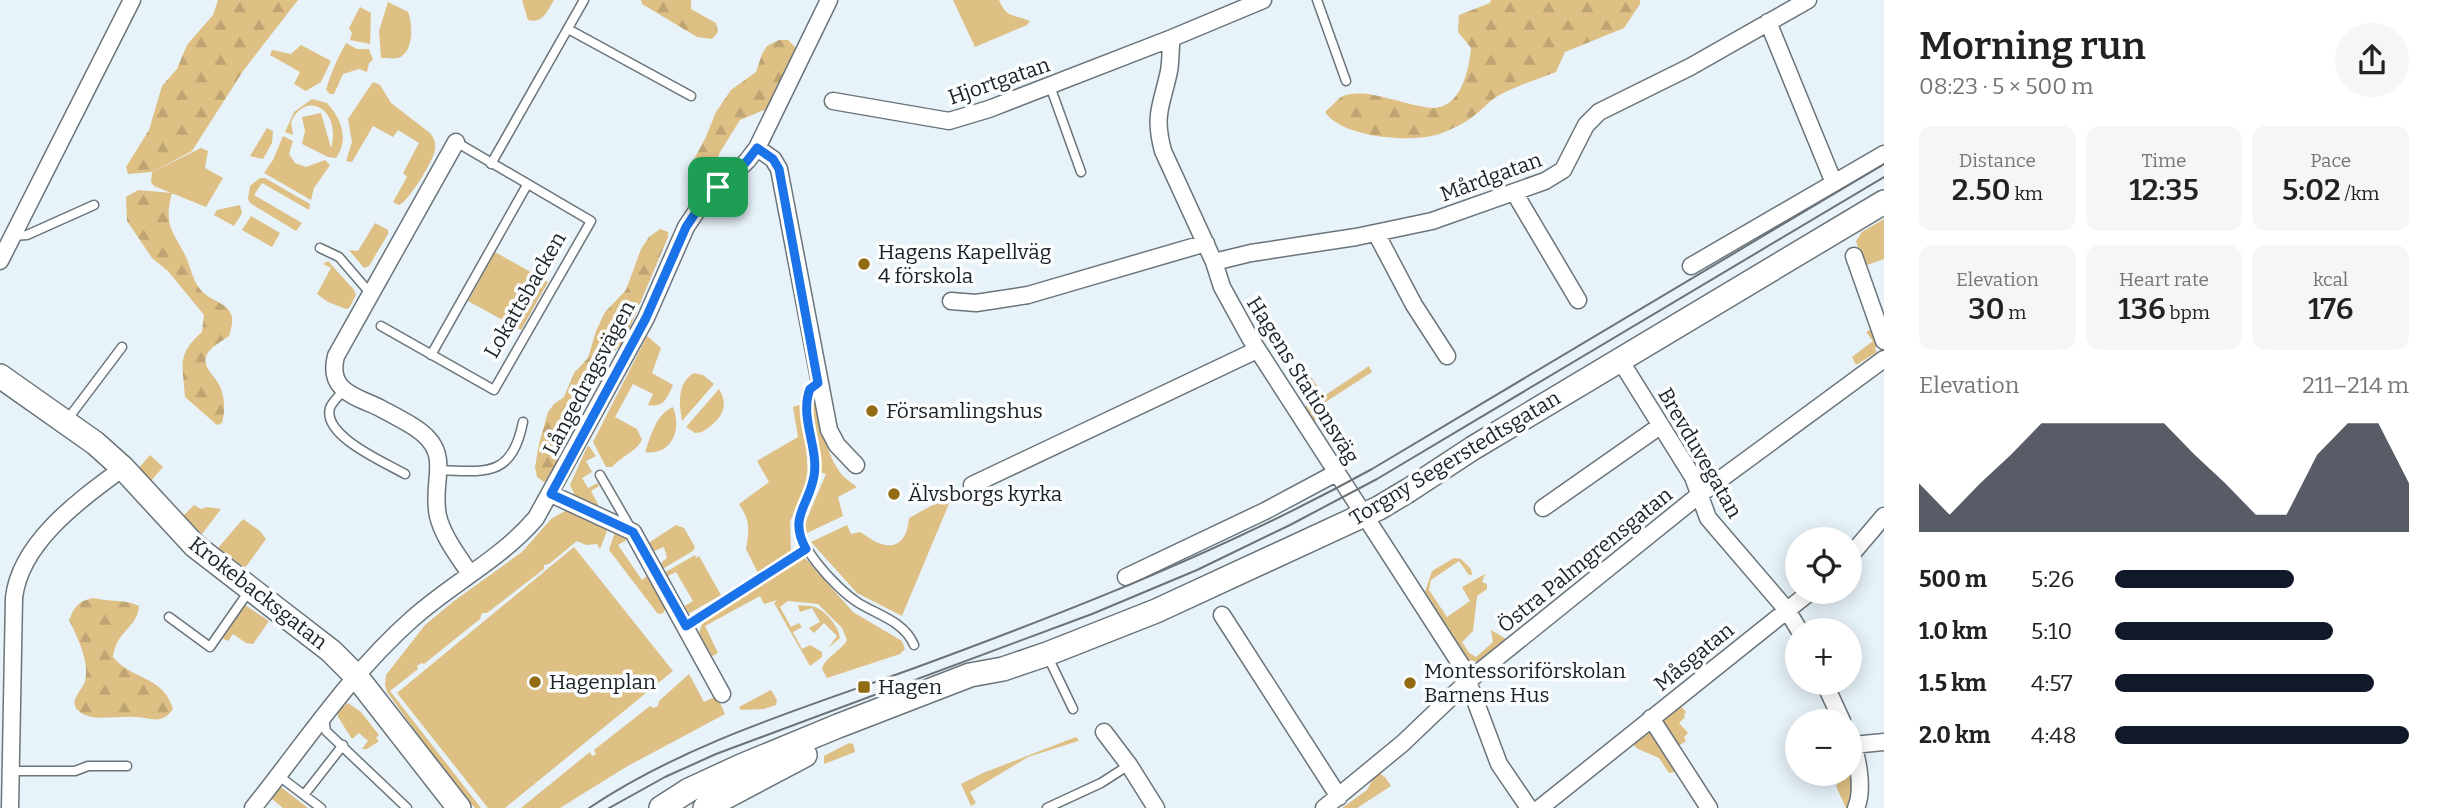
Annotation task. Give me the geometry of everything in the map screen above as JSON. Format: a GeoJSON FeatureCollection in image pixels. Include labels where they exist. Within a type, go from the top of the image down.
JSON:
{"type":"FeatureCollection","features":[{"type":"Feature","properties":{"kind":"street"},"geometry":{"type":"LineString","coordinates":[[0,261],[7,232],[132,0]]}},
{"type":"Feature","properties":{"kind":"street","name":"Långedragsvägen"},"geometry":{"type":"LineString","coordinates":[[253,808],[356,676],[411,620],[521,535],[536,518],[646,318],[686,227],[700,206],[757,148],[829,0]]}},
{"type":"Feature","properties":{"kind":"street"},"geometry":{"type":"LineString","coordinates":[[1172,38],[1263,0]]}},
{"type":"Feature","properties":{"kind":"street","name":"Mårdgatan"},"geometry":{"type":"LineString","coordinates":[[1214,262],[1251,253],[1376,233],[1432,220],[1558,175],[1568,162],[1586,125],[1599,112],[1690,67],[1808,0]]}},
{"type":"Feature","properties":{"kind":"street"},"geometry":{"type":"LineString","coordinates":[[1768,22],[1833,183]]}},
{"type":"Feature","properties":{"kind":"street","name":"Hjortgatan"},"geometry":{"type":"LineString","coordinates":[[833,101],[949,121],[973,115],[1172,38]]}},
{"type":"Feature","properties":{"kind":"street","name":"Hagens Stationsväg"},"geometry":{"type":"LineString","coordinates":[[1172,38],[1170,68],[1158,109],[1159,136],[1168,164],[1206,243],[1222,287],[1257,350],[1463,668],[1499,764],[1529,808]]}},
{"type":"Feature","properties":{"kind":"street","name":"Lokattsbacken"},"geometry":{"type":"LineString","coordinates":[[343,391],[334,372],[336,356],[456,142]]}},
{"type":"Feature","properties":{"kind":"street"},"geometry":{"type":"LineString","coordinates":[[757,148],[773,159],[779,169],[829,430],[837,445],[856,465]]}},
{"type":"Feature","properties":{"kind":"street"},"geometry":{"type":"LineString","coordinates":[[1691,266],[1884,154]]}},
{"type":"Feature","properties":{"kind":"street"},"geometry":{"type":"LineString","coordinates":[[1514,192],[1578,300]]}},
{"type":"Feature","properties":{"kind":"street","name":"Torgny Segerstedtsgatan"},"geometry":{"type":"LineString","coordinates":[[661,808],[690,790],[741,766],[838,726],[970,675],[1003,669],[1047,654],[1156,611],[1364,515],[1409,491],[1474,448],[1884,202]]}},
{"type":"Feature","properties":{"kind":"street"},"geometry":{"type":"LineString","coordinates":[[1376,233],[1414,305],[1447,356]]}},
{"type":"Feature","properties":{"kind":"street"},"geometry":{"type":"LineString","coordinates":[[951,300],[976,303],[1028,295],[1206,243]]}},
{"type":"Feature","properties":{"kind":"street"},"geometry":{"type":"LineString","coordinates":[[1854,256],[1884,341]]}},
{"type":"Feature","properties":{"kind":"street"},"geometry":{"type":"LineString","coordinates":[[972,485],[1257,350]]}},
{"type":"Feature","properties":{"kind":"street","name":"Östra Palmgrensgatan"},"geometry":{"type":"LineString","coordinates":[[1324,808],[1402,743],[1468,681],[1699,495],[1884,359]]}},
{"type":"Feature","properties":{"kind":"street","name":"Brevduvegatan"},"geometry":{"type":"LineString","coordinates":[[1620,360],[1693,477],[1708,518],[1792,618]]}},
{"type":"Feature","properties":{"kind":"street","name":"Krokebacksgatan"},"geometry":{"type":"LineString","coordinates":[[0,376],[95,443],[123,468],[195,546],[331,651],[356,676],[428,772],[459,808]]}},
{"type":"Feature","properties":{"kind":"street"},"geometry":{"type":"LineString","coordinates":[[343,391],[422,432],[435,448],[440,470],[438,517],[470,574]]}},
{"type":"Feature","properties":{"kind":"street"},"geometry":{"type":"LineString","coordinates":[[1543,508],[1660,426]]}},
{"type":"Feature","properties":{"kind":"street"},"geometry":{"type":"LineString","coordinates":[[10,808],[14,598],[18,579],[51,525],[123,468]]}},
{"type":"Feature","properties":{"kind":"street"},"geometry":{"type":"LineString","coordinates":[[1126,578],[1265,511],[1336,473]]}},
{"type":"Feature","properties":{"kind":"street"},"geometry":{"type":"LineString","coordinates":[[551,494],[633,532],[722,694]]}},
{"type":"Feature","properties":{"kind":"street"},"geometry":{"type":"LineString","coordinates":[[1862,542],[1884,516]]}},
{"type":"Feature","properties":{"kind":"street","name":"Måsgatan"},"geometry":{"type":"LineString","coordinates":[[1540,808],[1795,604]]}},
{"type":"Feature","properties":{"kind":"street"},"geometry":{"type":"LineString","coordinates":[[1222,615],[1339,797]]}},
{"type":"Feature","properties":{"kind":"street","name":"Torgny Segerstedtsgatan"},"geometry":{"type":"LineString","coordinates":[[705,808],[813,751],[974,686],[1003,669]]}},
{"type":"Feature","properties":{"kind":"street"},"geometry":{"type":"LineString","coordinates":[[1651,718],[1709,808]]}},
{"type":"Feature","properties":{"kind":"street"},"geometry":{"type":"LineString","coordinates":[[1104,732],[1156,808]]}},
{"type":"Feature","properties":{"kind":"street"},"geometry":{"type":"LineString","coordinates":[[1862,742],[1884,742]]}},
{"type":"Feature","properties":{"kind":"street"},"geometry":{"type":"LineString","coordinates":[[1856,808],[1860,786]]}},
{"type":"Feature","properties":{"kind":"lane"},"geometry":{"type":"LineString","coordinates":[[491,164],[584,0]]}},
{"type":"Feature","properties":{"kind":"lane"},"geometry":{"type":"LineString","coordinates":[[1317,0],[1346,81]]}},
{"type":"Feature","properties":{"kind":"lane"},"geometry":{"type":"LineString","coordinates":[[568,29],[691,96]]}},
{"type":"Feature","properties":{"kind":"lane"},"geometry":{"type":"LineString","coordinates":[[1050,86],[1081,172]]}},
{"type":"Feature","properties":{"kind":"lane","name":"Lokattsbacken"},"geometry":{"type":"LineString","coordinates":[[381,326],[494,390],[591,221],[456,142]]}},
{"type":"Feature","properties":{"kind":"lane"},"geometry":{"type":"LineString","coordinates":[[431,355],[527,185]]}},
{"type":"Feature","properties":{"kind":"lane"},"geometry":{"type":"LineString","coordinates":[[7,232],[27,235],[94,205]]}},
{"type":"Feature","properties":{"kind":"lane"},"geometry":{"type":"LineString","coordinates":[[320,248],[339,257],[370,293]]}},
{"type":"Feature","properties":{"kind":"lane"},"geometry":{"type":"LineString","coordinates":[[66,422],[122,347]]}},
{"type":"Feature","properties":{"kind":"lane"},"geometry":{"type":"LineString","coordinates":[[818,383],[810,389],[806,406],[815,475],[798,529],[806,549],[844,591],[855,601],[902,627],[910,634],[915,646]]}},
{"type":"Feature","properties":{"kind":"lane"},"geometry":{"type":"LineString","coordinates":[[343,391],[333,402],[329,412],[335,428],[347,440],[405,474]]}},
{"type":"Feature","properties":{"kind":"lane"},"geometry":{"type":"LineString","coordinates":[[440,470],[485,471],[496,467],[518,443],[523,422]]}},
{"type":"Feature","properties":{"kind":"lane"},"geometry":{"type":"LineString","coordinates":[[600,475],[633,532]]}},
{"type":"Feature","properties":{"kind":"lane"},"geometry":{"type":"LineString","coordinates":[[686,626],[806,549]]}},
{"type":"Feature","properties":{"kind":"lane"},"geometry":{"type":"LineString","coordinates":[[169,617],[210,647],[250,589]]}},
{"type":"Feature","properties":{"kind":"lane"},"geometry":{"type":"LineString","coordinates":[[1047,654],[1073,709]]}},
{"type":"Feature","properties":{"kind":"lane"},"geometry":{"type":"LineString","coordinates":[[317,724],[325,724],[326,732],[343,745],[407,808]]}},
{"type":"Feature","properties":{"kind":"lane"},"geometry":{"type":"LineString","coordinates":[[304,795],[343,745]]}},
{"type":"Feature","properties":{"kind":"lane"},"geometry":{"type":"LineString","coordinates":[[1047,808],[1101,783],[1129,765]]}},
{"type":"Feature","properties":{"kind":"lane"},"geometry":{"type":"LineString","coordinates":[[12,771],[75,771],[88,766],[127,766]]}},
{"type":"Feature","properties":{"kind":"lane"},"geometry":{"type":"LineString","coordinates":[[279,776],[321,808]]}},
{"type":"Feature","properties":{"kind":"green space"},"geometry":{"type":"Polygon","coordinates":[[[218,0],[298,0],[243,71],[192,151],[152,172],[128,174],[126,167],[149,130],[162,86],[177,69],[187,45],[213,15],[218,0]]]}},
{"type":"Feature","properties":{"kind":"green space"},"geometry":{"type":"Polygon","coordinates":[[[522,0],[554,0],[544,16],[533,21],[528,20],[522,0]]]}},
{"type":"Feature","properties":{"kind":"green space"},"geometry":{"type":"Polygon","coordinates":[[[641,0],[691,0],[691,9],[716,23],[718,32],[712,39],[697,37],[642,4],[641,0]]]}},
{"type":"Feature","properties":{"kind":"green space"},"geometry":{"type":"Polygon","coordinates":[[[953,0],[999,0],[1008,13],[1030,21],[1027,25],[975,47],[953,0]]]}},
{"type":"Feature","properties":{"kind":"green space"},"geometry":{"type":"Polygon","coordinates":[[[1491,0],[1640,0],[1640,4],[1624,28],[1565,52],[1556,72],[1503,93],[1468,120],[1442,133],[1397,138],[1362,133],[1334,121],[1325,112],[1341,97],[1354,94],[1376,95],[1433,108],[1450,102],[1462,86],[1471,48],[1458,32],[1459,15],[1490,3],[1491,0]]]}},
{"type":"Feature","properties":{"kind":"green space"},"geometry":{"type":"Polygon","coordinates":[[[388,2],[408,12],[411,24],[410,44],[398,58],[381,58],[379,31],[388,2]]]}},
{"type":"Feature","properties":{"kind":"green space"},"geometry":{"type":"Polygon","coordinates":[[[360,7],[371,13],[370,44],[350,40],[352,33],[349,28],[360,7]]]}},
{"type":"Feature","properties":{"kind":"green space"},"geometry":{"type":"Polygon","coordinates":[[[779,40],[788,40],[795,47],[795,56],[769,108],[740,120],[720,152],[707,187],[692,183],[688,170],[716,112],[731,90],[756,72],[767,46],[779,40]]]}},
{"type":"Feature","properties":{"kind":"green space"},"geometry":{"type":"Polygon","coordinates":[[[346,43],[357,49],[369,49],[373,60],[369,63],[367,72],[359,69],[343,74],[334,94],[330,94],[326,90],[346,43]]]}},
{"type":"Feature","properties":{"kind":"green space"},"geometry":{"type":"Polygon","coordinates":[[[301,45],[331,61],[321,82],[306,91],[294,84],[300,72],[270,55],[272,50],[291,54],[301,45]]]}},
{"type":"Feature","properties":{"kind":"green space"},"geometry":{"type":"Polygon","coordinates":[[[373,82],[380,85],[391,103],[430,133],[435,143],[434,154],[426,170],[414,189],[399,205],[393,202],[407,177],[403,173],[419,143],[398,130],[393,137],[373,126],[352,162],[346,161],[352,142],[348,119],[373,82]]]}},
{"type":"Feature","properties":{"kind":"green space"},"geometry":{"type":"Polygon","coordinates":[[[312,99],[327,103],[340,123],[343,137],[336,158],[328,157],[302,144],[305,131],[302,117],[321,113],[331,148],[332,123],[321,108],[305,107],[297,112],[291,122],[293,135],[285,132],[294,112],[312,99]]]}},
{"type":"Feature","properties":{"kind":"green space"},"geometry":{"type":"Polygon","coordinates":[[[267,128],[273,131],[272,143],[263,159],[250,156],[267,128]]]}},
{"type":"Feature","properties":{"kind":"green space"},"geometry":{"type":"Polygon","coordinates":[[[283,136],[293,141],[289,154],[295,163],[306,167],[325,160],[330,165],[314,188],[311,200],[264,173],[283,136]]]}},
{"type":"Feature","properties":{"kind":"green space"},"geometry":{"type":"Polygon","coordinates":[[[201,148],[208,151],[205,168],[223,178],[206,207],[154,186],[151,182],[152,172],[201,148]]]}},
{"type":"Feature","properties":{"kind":"green space"},"geometry":{"type":"Polygon","coordinates":[[[260,178],[265,178],[310,204],[309,210],[262,183],[254,195],[302,223],[296,231],[250,203],[250,186],[260,178]]]}},
{"type":"Feature","properties":{"kind":"green space"},"geometry":{"type":"Polygon","coordinates":[[[138,190],[172,193],[170,226],[195,281],[205,294],[223,305],[231,314],[229,336],[211,349],[205,359],[223,397],[223,419],[222,423],[217,425],[185,397],[183,361],[188,347],[202,332],[204,315],[168,271],[152,258],[127,221],[126,197],[138,190]]]}},
{"type":"Feature","properties":{"kind":"green space"},"geometry":{"type":"Polygon","coordinates":[[[240,205],[242,213],[234,226],[214,215],[217,210],[240,205]]]}},
{"type":"Feature","properties":{"kind":"green space"},"geometry":{"type":"Polygon","coordinates":[[[251,216],[280,233],[272,247],[242,230],[251,216]]]}},
{"type":"Feature","properties":{"kind":"green space"},"geometry":{"type":"Polygon","coordinates":[[[1884,219],[1884,259],[1864,266],[1856,241],[1862,232],[1884,219]]]}},
{"type":"Feature","properties":{"kind":"green space"},"geometry":{"type":"Polygon","coordinates":[[[375,223],[388,230],[388,234],[369,266],[364,268],[349,250],[358,251],[375,223]]]}},
{"type":"Feature","properties":{"kind":"green space"},"geometry":{"type":"Polygon","coordinates":[[[660,229],[668,232],[668,237],[623,344],[614,351],[603,351],[591,367],[580,410],[564,418],[558,425],[556,432],[559,457],[554,472],[544,482],[537,477],[535,467],[548,412],[564,397],[574,373],[588,358],[605,312],[626,290],[641,249],[649,237],[660,229]]]}},
{"type":"Feature","properties":{"kind":"green space"},"geometry":{"type":"Polygon","coordinates":[[[495,252],[548,282],[521,330],[468,301],[495,252]]]}},
{"type":"Feature","properties":{"kind":"green space"},"geometry":{"type":"Polygon","coordinates":[[[328,261],[354,290],[356,295],[349,308],[328,302],[317,294],[331,268],[323,264],[328,261]]]}},
{"type":"Feature","properties":{"kind":"green space"},"geometry":{"type":"Polygon","coordinates":[[[1874,328],[1878,342],[1875,349],[1877,352],[1856,365],[1852,357],[1873,341],[1866,332],[1874,328]]]}},
{"type":"Feature","properties":{"kind":"green space"},"geometry":{"type":"Polygon","coordinates":[[[647,336],[661,348],[652,373],[673,385],[664,401],[653,406],[648,405],[653,394],[633,384],[615,417],[637,429],[642,440],[612,467],[606,467],[593,442],[647,336]]]}},
{"type":"Feature","properties":{"kind":"green space"},"geometry":{"type":"Polygon","coordinates":[[[1369,366],[1372,372],[1324,403],[1331,415],[1314,421],[1304,407],[1317,398],[1306,381],[1311,377],[1324,396],[1369,366]]]}},
{"type":"Feature","properties":{"kind":"green space"},"geometry":{"type":"Polygon","coordinates":[[[694,373],[703,375],[714,384],[682,421],[682,388],[688,377],[694,373]]]}},
{"type":"Feature","properties":{"kind":"green space"},"geometry":{"type":"Polygon","coordinates":[[[719,389],[724,403],[718,419],[702,432],[695,433],[686,427],[719,389]]]}},
{"type":"Feature","properties":{"kind":"green space"},"geometry":{"type":"Polygon","coordinates":[[[815,395],[824,437],[832,458],[843,476],[857,487],[838,497],[843,516],[805,534],[803,528],[826,474],[817,471],[811,409],[811,400],[815,395]]]}},
{"type":"Feature","properties":{"kind":"green space"},"geometry":{"type":"Polygon","coordinates":[[[799,405],[804,408],[808,478],[790,522],[791,552],[758,573],[746,549],[748,526],[739,504],[769,482],[757,461],[798,437],[793,407],[799,405]]]}},
{"type":"Feature","properties":{"kind":"green space"},"geometry":{"type":"Polygon","coordinates":[[[673,407],[676,424],[672,439],[662,450],[645,452],[658,420],[673,407]]]}},
{"type":"Feature","properties":{"kind":"green space"},"geometry":{"type":"Polygon","coordinates":[[[589,446],[596,456],[586,461],[592,472],[582,478],[588,488],[598,483],[599,486],[591,491],[598,507],[576,498],[570,485],[589,446]]]}},
{"type":"Feature","properties":{"kind":"green space"},"geometry":{"type":"Polygon","coordinates":[[[150,455],[163,467],[150,482],[138,469],[150,455]]]}},
{"type":"Feature","properties":{"kind":"green space"},"geometry":{"type":"Polygon","coordinates":[[[953,494],[902,616],[857,593],[811,542],[847,525],[851,534],[860,532],[878,543],[894,545],[905,535],[909,518],[953,494]]]}},
{"type":"Feature","properties":{"kind":"green space"},"geometry":{"type":"Polygon","coordinates":[[[194,505],[201,509],[221,509],[202,534],[183,516],[194,505]]]}},
{"type":"Feature","properties":{"kind":"green space"},"geometry":{"type":"Polygon","coordinates":[[[567,510],[608,528],[600,549],[597,544],[586,545],[577,541],[487,613],[482,613],[480,619],[424,664],[417,666],[418,669],[390,691],[481,808],[475,808],[456,787],[387,692],[386,675],[425,625],[522,552],[551,519],[567,510]]]}},
{"type":"Feature","properties":{"kind":"green space"},"geometry":{"type":"Polygon","coordinates":[[[243,519],[266,539],[245,568],[218,548],[243,519]]]}},
{"type":"Feature","properties":{"kind":"green space"},"geometry":{"type":"Polygon","coordinates":[[[676,525],[684,528],[695,547],[693,551],[660,568],[667,558],[664,547],[654,551],[649,547],[650,542],[676,525]]]}},
{"type":"Feature","properties":{"kind":"green space"},"geometry":{"type":"Polygon","coordinates":[[[615,532],[628,539],[618,545],[642,580],[648,575],[667,607],[663,613],[658,614],[609,550],[615,532]]]}},
{"type":"Feature","properties":{"kind":"green space","name":"Hagenplan"},"geometry":{"type":"Polygon","coordinates":[[[574,547],[673,671],[505,808],[488,808],[397,693],[574,547]]]}},
{"type":"Feature","properties":{"kind":"green space"},"geometry":{"type":"Polygon","coordinates":[[[695,555],[696,558],[699,556],[721,595],[688,614],[683,607],[693,601],[676,572],[666,577],[664,573],[695,555]]]}},
{"type":"Feature","properties":{"kind":"green space"},"geometry":{"type":"Polygon","coordinates":[[[805,558],[853,612],[902,641],[905,649],[900,654],[827,678],[822,669],[824,665],[847,640],[842,628],[818,604],[788,601],[780,607],[791,627],[799,623],[802,627],[793,632],[802,649],[810,645],[822,652],[822,657],[810,666],[774,603],[777,600],[764,604],[760,596],[705,626],[718,653],[712,656],[699,633],[703,621],[805,558]]]}},
{"type":"Feature","properties":{"kind":"green space"},"geometry":{"type":"Polygon","coordinates":[[[1454,558],[1461,559],[1471,569],[1472,575],[1469,575],[1459,561],[1431,580],[1429,590],[1447,617],[1470,601],[1462,587],[1485,574],[1482,582],[1487,584],[1487,589],[1477,596],[1473,631],[1462,642],[1469,653],[1476,657],[1493,642],[1491,630],[1506,639],[1478,662],[1469,660],[1425,592],[1432,571],[1454,558]]]}},
{"type":"Feature","properties":{"kind":"green space"},"geometry":{"type":"Polygon","coordinates":[[[94,598],[139,606],[135,620],[118,640],[113,657],[162,690],[173,709],[165,717],[96,718],[85,715],[76,708],[74,703],[85,681],[86,665],[69,620],[78,605],[94,598]]]}},
{"type":"Feature","properties":{"kind":"green space"},"geometry":{"type":"Polygon","coordinates":[[[245,605],[269,621],[253,644],[246,643],[233,634],[228,641],[222,638],[245,605]]]}},
{"type":"Feature","properties":{"kind":"green space"},"geometry":{"type":"Polygon","coordinates":[[[798,605],[813,606],[823,612],[835,624],[840,638],[828,648],[837,636],[824,623],[814,633],[809,628],[820,622],[812,608],[800,612],[798,605]]]}},
{"type":"Feature","properties":{"kind":"green space"},"geometry":{"type":"Polygon","coordinates":[[[689,674],[704,702],[717,696],[725,714],[626,767],[560,808],[521,808],[590,752],[592,756],[596,754],[594,750],[650,706],[658,706],[659,701],[689,674]]]}},
{"type":"Feature","properties":{"kind":"green space"},"geometry":{"type":"Polygon","coordinates":[[[771,690],[777,700],[776,705],[764,709],[741,710],[739,707],[771,690]]]}},
{"type":"Feature","properties":{"kind":"green space"},"geometry":{"type":"Polygon","coordinates":[[[348,703],[361,712],[379,735],[376,738],[379,741],[367,749],[362,749],[368,741],[359,733],[352,739],[338,717],[337,711],[348,703]]]}},
{"type":"Feature","properties":{"kind":"green space"},"geometry":{"type":"Polygon","coordinates":[[[1678,703],[1686,712],[1679,723],[1688,733],[1684,737],[1686,741],[1677,747],[1661,722],[1662,716],[1678,703]]]}},
{"type":"Feature","properties":{"kind":"green space"},"geometry":{"type":"Polygon","coordinates":[[[1649,729],[1676,769],[1675,772],[1669,773],[1659,758],[1638,749],[1630,742],[1649,729]]]}},
{"type":"Feature","properties":{"kind":"green space"},"geometry":{"type":"Polygon","coordinates":[[[1076,737],[1078,741],[1028,757],[970,792],[976,803],[971,806],[961,784],[1076,737]]]}},
{"type":"Feature","properties":{"kind":"green space"},"geometry":{"type":"Polygon","coordinates":[[[849,743],[853,744],[855,752],[824,764],[824,756],[849,743]]]}},
{"type":"Feature","properties":{"kind":"green space"},"geometry":{"type":"Polygon","coordinates":[[[1379,773],[1391,786],[1357,808],[1342,808],[1367,790],[1379,773]]]}},
{"type":"Feature","properties":{"kind":"green space"},"geometry":{"type":"Polygon","coordinates":[[[1836,786],[1854,786],[1856,795],[1850,808],[1846,808],[1836,786]]]}},
{"type":"Feature","properties":{"kind":"green space"},"geometry":{"type":"Polygon","coordinates":[[[281,787],[308,808],[283,808],[271,798],[281,787]]]}},
{"type":"Feature","properties":{"kind":"tram line"},"geometry":{"type":"LineString","coordinates":[[589,808],[627,784],[708,744],[1093,600],[1261,526],[1372,469],[1884,164]]}},
{"type":"Feature","properties":{"kind":"tram line"},"geometry":{"type":"LineString","coordinates":[[609,808],[665,777],[716,754],[1092,614],[1197,570],[1290,525],[1377,479],[1884,177]]}},
{"type":"Feature","properties":{"kind":"place","name":"Hagens Kapellväg 4 förskola"},"geometry":{"type":"Point","coordinates":[864,264]}},
{"type":"Feature","properties":{"kind":"place","name":"Församlingshus"},"geometry":{"type":"Point","coordinates":[872,411]}},
{"type":"Feature","properties":{"kind":"place","name":"Älvsborgs kyrka"},"geometry":{"type":"Point","coordinates":[894,494]}},
{"type":"Feature","properties":{"kind":"place","name":"Hagenplan"},"geometry":{"type":"Point","coordinates":[535,682]}},
{"type":"Feature","properties":{"kind":"place","name":"Montessoriförskolan Barnens Hus"},"geometry":{"type":"Point","coordinates":[1410,683]}},
{"type":"Feature","properties":{"kind":"place","name":"Hagen"},"geometry":{"type":"Point","coordinates":[864,687]}},
{"type":"Feature","properties":{"kind":"route"},"geometry":{"type":"LineString","coordinates":[[757,148],[773,159],[779,169],[818,383],[810,389],[806,406],[815,475],[799,519],[798,529],[806,549],[686,626],[633,532],[551,494],[646,318],[678,241],[700,206],[718,187],[747,161],[757,148]]}}]}
